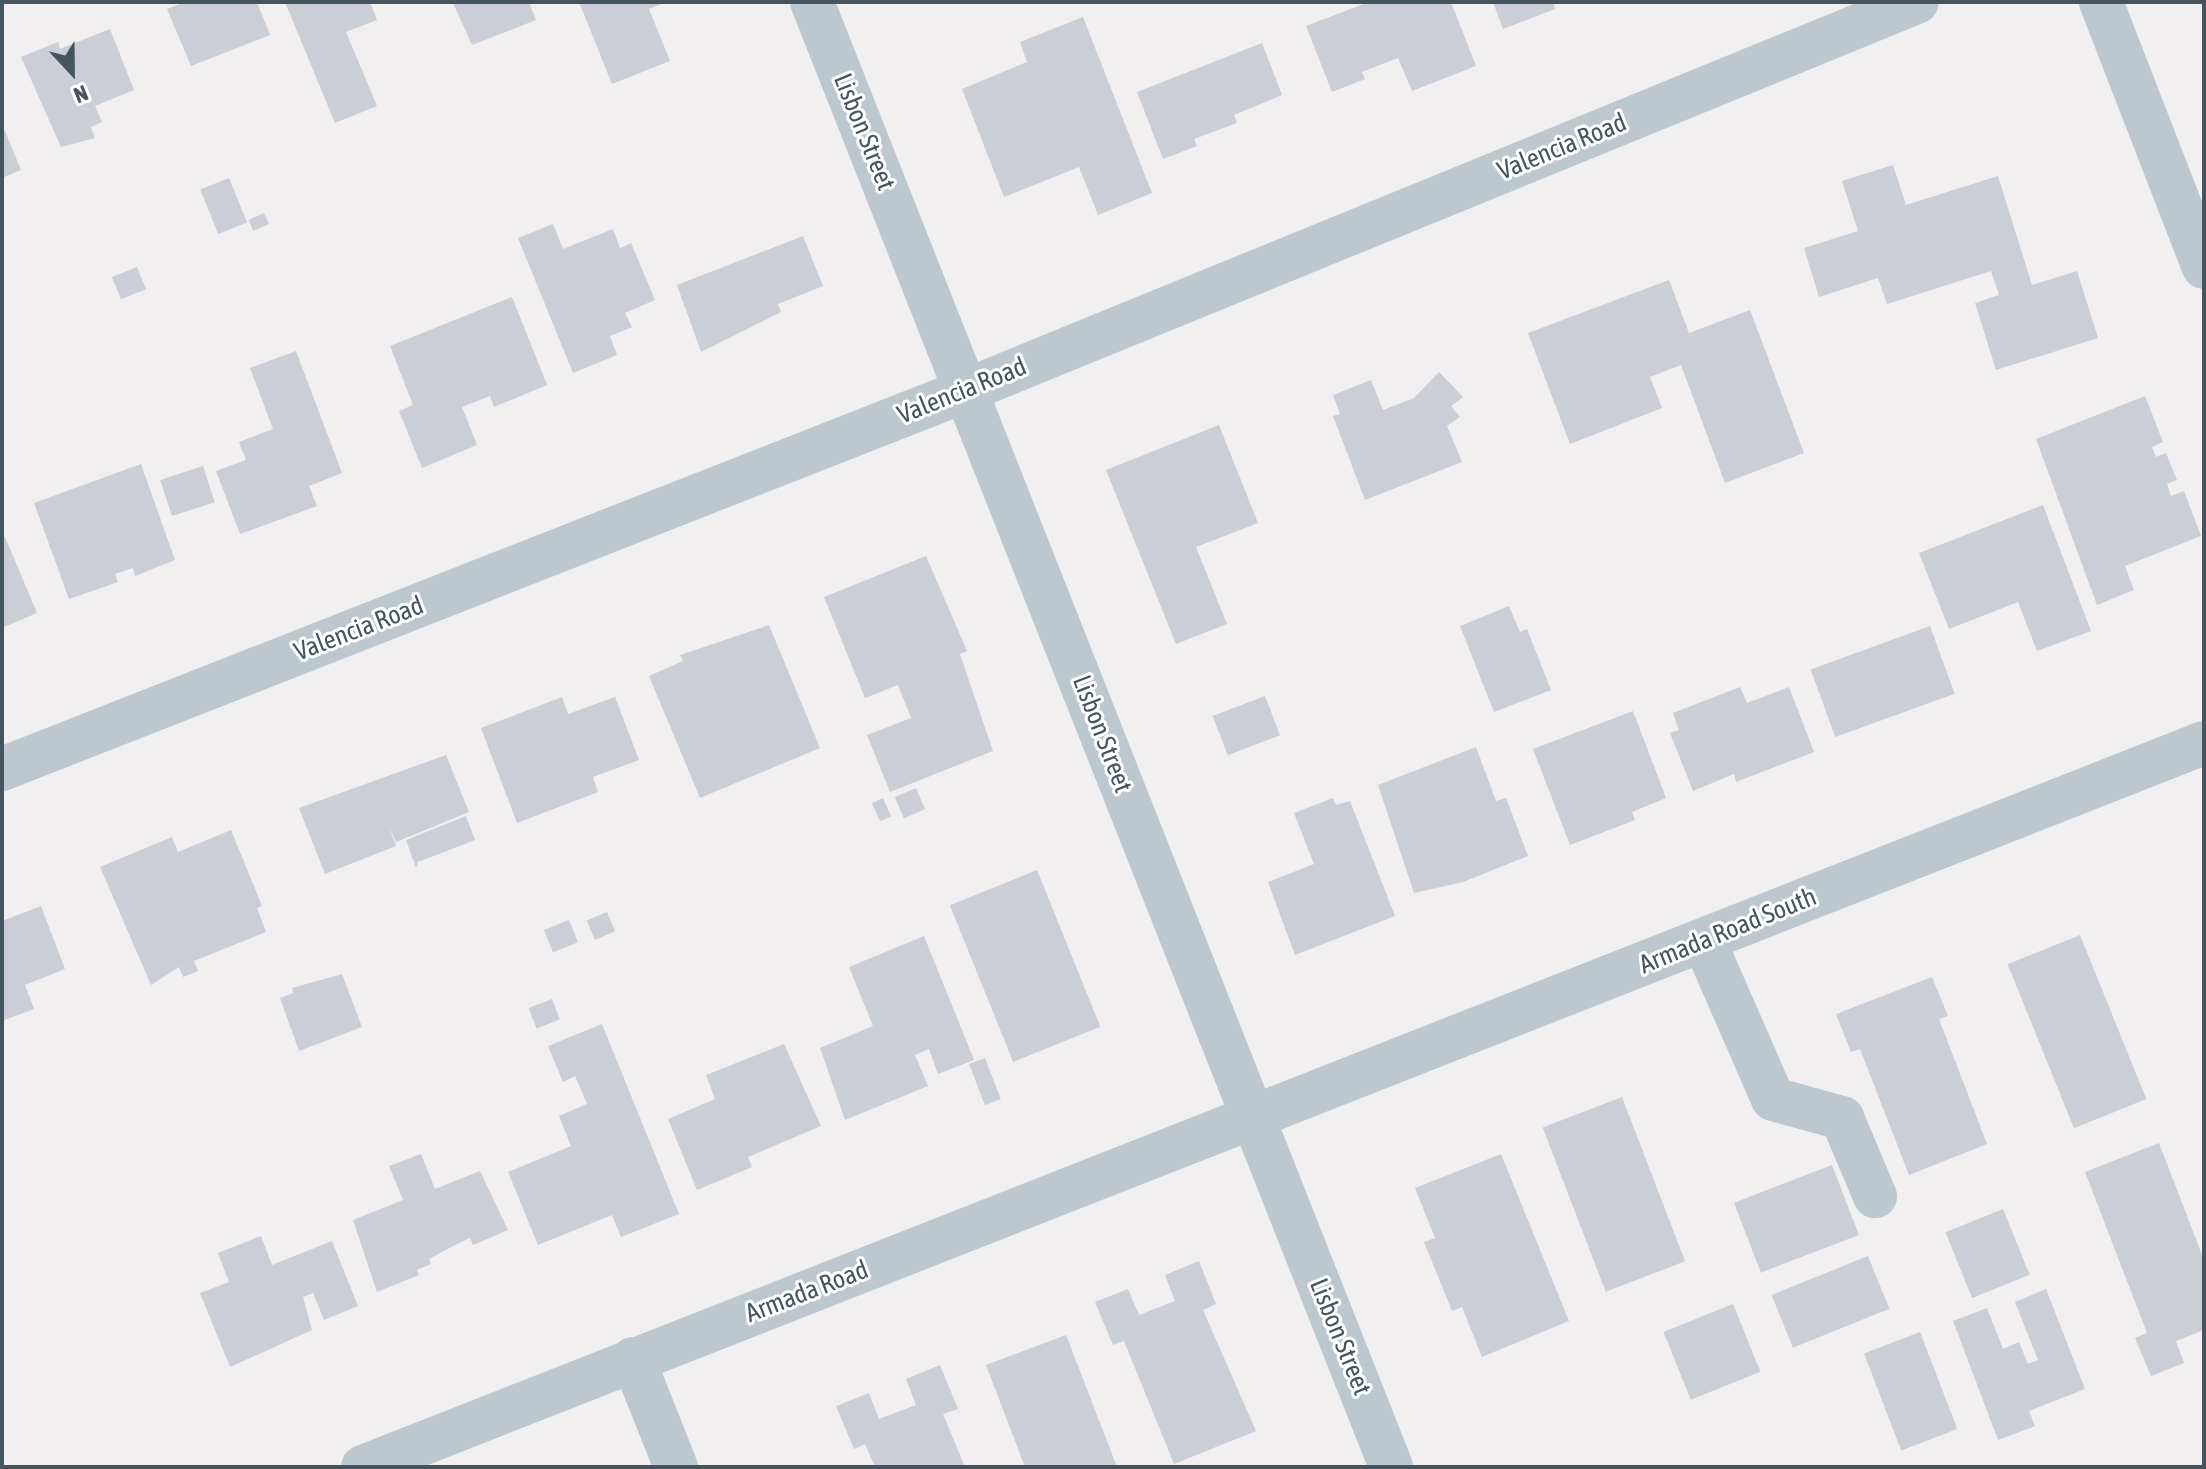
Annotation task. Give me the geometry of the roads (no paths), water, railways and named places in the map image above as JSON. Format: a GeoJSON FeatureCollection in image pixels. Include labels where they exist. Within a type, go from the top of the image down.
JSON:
{"type":"FeatureCollection","features":[{"type":"Feature","properties":{"kind":"street","name":"Lisbon Street"},"geometry":{"type":"LineString","coordinates":[[812,2],[1391,1467]]}},
{"type":"Feature","properties":{"kind":"street","name":"Valencia Road"},"geometry":{"type":"LineString","coordinates":[[2,769],[967,390],[1917,2]]}},
{"type":"Feature","properties":{"kind":"street"},"geometry":{"type":"LineString","coordinates":[[2101,2],[2204,267]]}},
{"type":"Feature","properties":{"kind":"street","name":"Armada Road South"},"geometry":{"type":"LineString","coordinates":[[1253,1120],[2204,743]]}},
{"type":"Feature","properties":{"kind":"street"},"geometry":{"type":"LineString","coordinates":[[1704,941],[1773,1099],[1842,1118],[1875,1196]]}},
{"type":"Feature","properties":{"kind":"street","name":"Armada Road"},"geometry":{"type":"LineString","coordinates":[[363,1467],[408,1459],[633,1359],[1253,1120]]}},
{"type":"Feature","properties":{"kind":"street"},"geometry":{"type":"LineString","coordinates":[[633,1359],[676,1467]]}}]}
